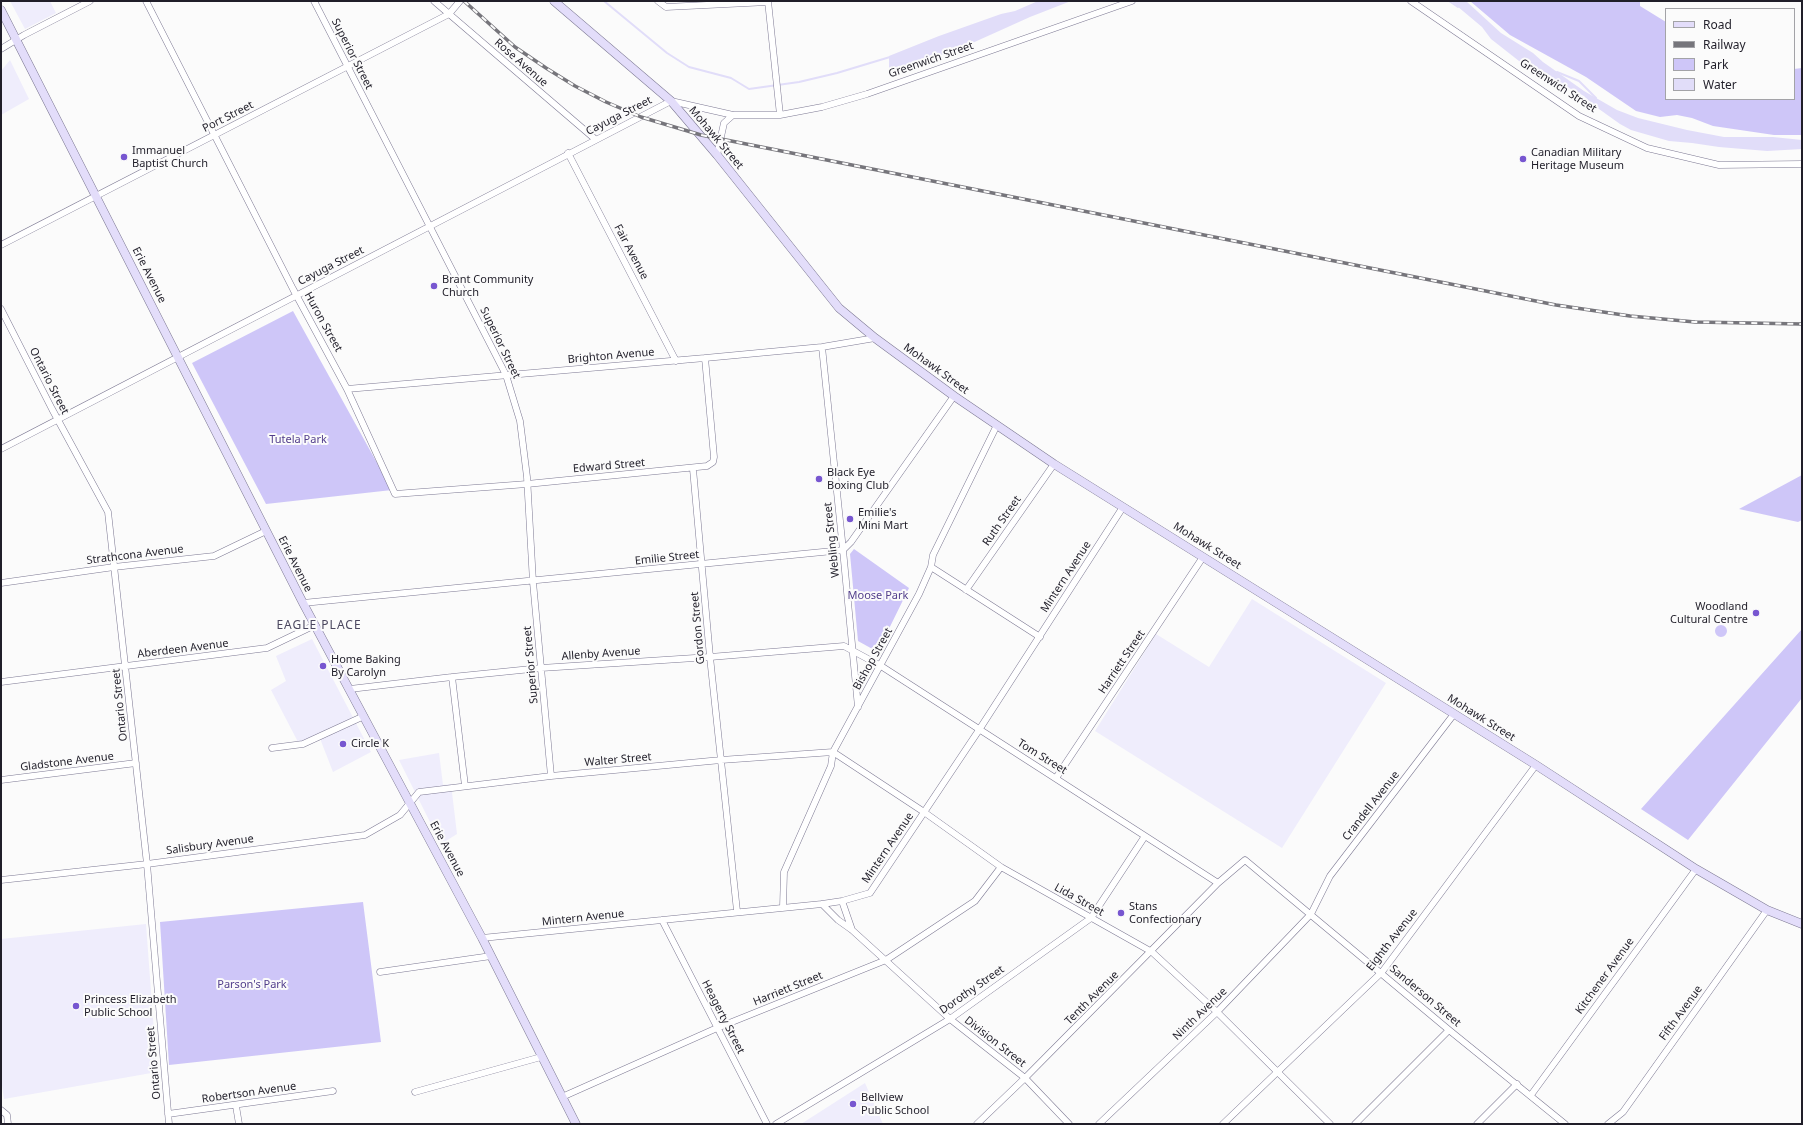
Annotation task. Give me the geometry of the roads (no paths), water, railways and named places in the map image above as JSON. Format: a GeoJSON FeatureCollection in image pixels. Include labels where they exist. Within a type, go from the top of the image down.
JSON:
{"type":"FeatureCollection","features":[{"type":"Feature","properties":{"kind":"street"},"geometry":{"type":"LineString","coordinates":[[1,49],[16,39],[90,1]]}},
{"type":"Feature","properties":{"kind":"street","name":"Huron Street"},"geometry":{"type":"LineString","coordinates":[[146,1],[296,295],[347,389],[395,494],[527,484]]}},
{"type":"Feature","properties":{"kind":"street","name":"Superior Street"},"geometry":{"type":"LineString","coordinates":[[314,1],[506,375],[520,421],[527,484],[533,582],[551,776]]}},
{"type":"Feature","properties":{"kind":"street","name":"Rose Avenue"},"geometry":{"type":"LineString","coordinates":[[434,1],[595,139]]}},
{"type":"Feature","properties":{"kind":"street","name":"Port Street"},"geometry":{"type":"LineString","coordinates":[[1,245],[449,14],[460,1]]}},
{"type":"Feature","properties":{"kind":"street","name":"Greenwich Street"},"geometry":{"type":"LineString","coordinates":[[554,1],[671,101],[732,115],[780,115],[822,107],[867,94],[1132,1]]}},
{"type":"Feature","properties":{"kind":"street"},"geometry":{"type":"LineString","coordinates":[[658,1],[666,7],[768,1],[780,115]]}},
{"type":"Feature","properties":{"kind":"street","name":"Greenwich Street"},"geometry":{"type":"LineString","coordinates":[[1411,1],[1580,116],[1647,148],[1719,165],[1802,164]]}},
{"type":"Feature","properties":{"kind":"street","name":"Erie Avenue"},"geometry":{"type":"LineString","coordinates":[[1,10],[303,603],[482,938],[576,1124]]}},
{"type":"Feature","properties":{"kind":"street","name":"Cayuga Street"},"geometry":{"type":"LineString","coordinates":[[1,449],[430,227],[568,153],[671,101]]}},
{"type":"Feature","properties":{"kind":"street","name":"Mohawk Street"},"geometry":{"type":"LineString","coordinates":[[671,101],[717,155],[839,308],[875,338],[954,396],[1054,464],[1536,765],[1696,869],[1767,910],[1802,924]]}},
{"type":"Feature","properties":{"kind":"street"},"geometry":{"type":"LineString","coordinates":[[717,155],[724,124],[732,115]]}},
{"type":"Feature","properties":{"kind":"street","name":"Fair Avenue"},"geometry":{"type":"LineString","coordinates":[[568,153],[676,361]]}},
{"type":"Feature","properties":{"kind":"street","name":"Ontario Street"},"geometry":{"type":"LineString","coordinates":[[1,309],[108,512],[147,864],[169,1124]]}},
{"type":"Feature","properties":{"kind":"street","name":"Brighton Avenue"},"geometry":{"type":"LineString","coordinates":[[347,389],[822,347],[875,338]]}},
{"type":"Feature","properties":{"kind":"street","name":"Webling Street"},"geometry":{"type":"LineString","coordinates":[[822,347],[858,707]]}},
{"type":"Feature","properties":{"kind":"street"},"geometry":{"type":"LineString","coordinates":[[693,469],[710,465],[714,457],[705,358]]}},
{"type":"Feature","properties":{"kind":"street"},"geometry":{"type":"LineString","coordinates":[[843,550],[851,542],[954,396]]}},
{"type":"Feature","properties":{"kind":"street","name":"Bishop Street"},"geometry":{"type":"LineString","coordinates":[[783,907],[784,872],[831,766],[833,752],[919,594],[931,567],[933,555],[997,425]]}},
{"type":"Feature","properties":{"kind":"street","name":"Ruth Street"},"geometry":{"type":"LineString","coordinates":[[966,590],[1054,464]]}},
{"type":"Feature","properties":{"kind":"street","name":"Edward Street"},"geometry":{"type":"LineString","coordinates":[[527,484],[693,469]]}},
{"type":"Feature","properties":{"kind":"street","name":"Gordon Street"},"geometry":{"type":"LineString","coordinates":[[693,469],[703,564],[710,657],[737,911]]}},
{"type":"Feature","properties":{"kind":"street","name":"Mintern Avenue"},"geometry":{"type":"LineString","coordinates":[[482,938],[737,911],[822,904],[842,901],[870,892],[979,730],[1123,507]]}},
{"type":"Feature","properties":{"kind":"street","name":"Strathcona Avenue"},"geometry":{"type":"LineString","coordinates":[[1,582],[214,556],[266,530]]}},
{"type":"Feature","properties":{"kind":"street","name":"Emilie Street"},"geometry":{"type":"LineString","coordinates":[[303,603],[533,582],[843,550]]}},
{"type":"Feature","properties":{"kind":"street","name":"Harriett Street"},"geometry":{"type":"LineString","coordinates":[[1056,778],[1203,557]]}},
{"type":"Feature","properties":{"kind":"street"},"geometry":{"type":"LineString","coordinates":[[931,567],[1040,637]]}},
{"type":"Feature","properties":{"kind":"street","name":"Aberdeen Avenue"},"geometry":{"type":"LineString","coordinates":[[1,682],[267,648],[315,625]]}},
{"type":"Feature","properties":{"kind":"street","name":"Allenby Avenue"},"geometry":{"type":"LineString","coordinates":[[350,689],[541,668],[710,657],[844,646],[853,650]]}},
{"type":"Feature","properties":{"kind":"street","name":"Tom Street"},"geometry":{"type":"LineString","coordinates":[[853,650],[881,666],[1218,883]]}},
{"type":"Feature","properties":{"kind":"street"},"geometry":{"type":"LineString","coordinates":[[452,677],[465,786]]}},
{"type":"Feature","properties":{"kind":"street","name":"Crandell Avenue"},"geometry":{"type":"LineString","coordinates":[[1311,914],[1330,876],[1454,714]]}},
{"type":"Feature","properties":{"kind":"street"},"geometry":{"type":"LineString","coordinates":[[272,748],[303,744],[364,716]]}},
{"type":"Feature","properties":{"kind":"street","name":"Walter Street"},"geometry":{"type":"LineString","coordinates":[[409,802],[419,792],[465,786],[551,776],[722,760],[833,752]]}},
{"type":"Feature","properties":{"kind":"street","name":"Lida Street"},"geometry":{"type":"LineString","coordinates":[[833,752],[924,812],[1001,867],[1152,952],[1217,1012],[1330,1124]]}},
{"type":"Feature","properties":{"kind":"street","name":"Gladstone Avenue"},"geometry":{"type":"LineString","coordinates":[[1,780],[136,763]]}},
{"type":"Feature","properties":{"kind":"street","name":"Eighth Avenue"},"geometry":{"type":"LineString","coordinates":[[1223,1124],[1382,972],[1536,765]]}},
{"type":"Feature","properties":{"kind":"street","name":"Salisbury Avenue"},"geometry":{"type":"LineString","coordinates":[[1,880],[147,864],[365,835],[400,815],[409,802]]}},
{"type":"Feature","properties":{"kind":"street","name":"Dorothy Street"},"geometry":{"type":"LineString","coordinates":[[776,1124],[950,1019],[1091,918],[1145,836]]}},
{"type":"Feature","properties":{"kind":"street","name":"Sanderson Street"},"geometry":{"type":"LineString","coordinates":[[1218,883],[1245,860],[1382,972],[1449,1030],[1565,1124]]}},
{"type":"Feature","properties":{"kind":"street","name":"Harriett Street"},"geometry":{"type":"LineString","coordinates":[[562,1098],[717,1028],[886,960],[975,901],[1001,867]]}},
{"type":"Feature","properties":{"kind":"street","name":"Kitchener Avenue"},"geometry":{"type":"LineString","coordinates":[[1531,1095],[1696,869]]}},
{"type":"Feature","properties":{"kind":"street","name":"Tenth Avenue"},"geometry":{"type":"LineString","coordinates":[[977,1124],[1152,952],[1218,883]]}},
{"type":"Feature","properties":{"kind":"street","name":"Division Street"},"geometry":{"type":"LineString","coordinates":[[842,901],[852,930]]}},
{"type":"Feature","properties":{"kind":"street","name":"Division Street"},"geometry":{"type":"LineString","coordinates":[[822,904],[838,920],[852,930],[886,960],[950,1019],[1025,1078],[1069,1124]]}},
{"type":"Feature","properties":{"kind":"street","name":"Fifth Avenue"},"geometry":{"type":"LineString","coordinates":[[1608,1124],[1623,1112],[1767,910]]}},
{"type":"Feature","properties":{"kind":"street","name":"Ninth Avenue"},"geometry":{"type":"LineString","coordinates":[[1099,1124],[1217,1012],[1311,914]]}},
{"type":"Feature","properties":{"kind":"street","name":"Heagerty Street"},"geometry":{"type":"LineString","coordinates":[[662,920],[767,1124]]}},
{"type":"Feature","properties":{"kind":"street"},"geometry":{"type":"LineString","coordinates":[[380,972],[491,956]]}},
{"type":"Feature","properties":{"kind":"street"},"geometry":{"type":"LineString","coordinates":[[1355,1124],[1449,1030]]}},
{"type":"Feature","properties":{"kind":"street"},"geometry":{"type":"LineString","coordinates":[[415,1092],[541,1057]]}},
{"type":"Feature","properties":{"kind":"street"},"geometry":{"type":"LineString","coordinates":[[1477,1124],[1517,1084]]}},
{"type":"Feature","properties":{"kind":"street","name":"Robertson Avenue"},"geometry":{"type":"LineString","coordinates":[[168,1114],[236,1106],[333,1091]]}},
{"type":"Feature","properties":{"kind":"street"},"geometry":{"type":"LineString","coordinates":[[236,1106],[239,1124]]}},
{"type":"Feature","properties":{"kind":"street"},"geometry":{"type":"LineString","coordinates":[[1,1110],[7,1115],[8,1124]]}},
{"type":"Feature","properties":{"kind":"water"},"geometry":{"type":"Polygon","coordinates":[[[1038,1],[1071,1],[1030,17],[959,49],[901,69],[889,70],[889,56],[939,36],[1001,14],[1015,11],[1038,1]]]}},
{"type":"Feature","properties":{"kind":"water"},"geometry":{"type":"Polygon","coordinates":[[[1451,1],[1466,1],[1501,33],[1533,53],[1543,62],[1584,91],[1617,110],[1638,118],[1724,137],[1773,137],[1802,140],[1802,149],[1767,151],[1719,147],[1669,141],[1631,130],[1592,104],[1584,96],[1519,61],[1491,39],[1482,27],[1451,1]]]}},
{"type":"Feature","properties":{"kind":"waterway"},"geometry":{"type":"LineString","coordinates":[[604,1],[667,53],[689,67],[731,78],[749,89],[799,82],[837,73],[890,57]]}},
{"type":"Feature","properties":{"kind":"waterway"},"geometry":{"type":"LineString","coordinates":[[1449,1],[1458,7]]}},
{"type":"Feature","properties":{"kind":"waterway"},"geometry":{"type":"LineString","coordinates":[[1557,72],[1579,81],[1596,98]]}},
{"type":"Feature","properties":{"kind":"railway"},"geometry":{"type":"LineString","coordinates":[[464,1],[515,47],[575,86],[606,102],[641,117],[701,135],[1556,305],[1630,316],[1695,322],[1802,324]]}},
{"type":"Feature","properties":{"kind":"place","name":"Immanuel Baptist Church"},"geometry":{"type":"Point","coordinates":[124,157]}},
{"type":"Feature","properties":{"kind":"place","name":"Canadian Military Heritage Museum"},"geometry":{"type":"Point","coordinates":[1523,159]}},
{"type":"Feature","properties":{"kind":"place","name":"Brant Community Church"},"geometry":{"type":"Point","coordinates":[434,286]}},
{"type":"Feature","properties":{"kind":"place","name":"Black Eye Boxing Club"},"geometry":{"type":"Point","coordinates":[819,479]}},
{"type":"Feature","properties":{"kind":"place","name":"Emilie's Mini Mart"},"geometry":{"type":"Point","coordinates":[850,519]}},
{"type":"Feature","properties":{"kind":"place","name":"Woodland Cultural Centre"},"geometry":{"type":"Point","coordinates":[1756,613]}},
{"type":"Feature","properties":{"kind":"place","name":"Home Baking By Carolyn"},"geometry":{"type":"Point","coordinates":[323,666]}},
{"type":"Feature","properties":{"kind":"place","name":"Circle K"},"geometry":{"type":"Point","coordinates":[343,744]}},
{"type":"Feature","properties":{"kind":"place","name":"Stans Confectionary"},"geometry":{"type":"Point","coordinates":[1121,913]}},
{"type":"Feature","properties":{"kind":"place","name":"Princess Elizabeth Public School"},"geometry":{"type":"Point","coordinates":[76,1006]}},
{"type":"Feature","properties":{"kind":"place","name":"Bellview Public School"},"geometry":{"type":"Point","coordinates":[853,1104]}},
{"type":"Feature","properties":{"kind":"district","name":"EAGLE PLACE"},"geometry":{"type":"Point","coordinates":[319,626]}},
{"type":"Feature","properties":{"kind":"park label","name":"Tutela Park"},"geometry":{"type":"Point","coordinates":[298,440]}},
{"type":"Feature","properties":{"kind":"park label","name":"Moose Park"},"geometry":{"type":"Point","coordinates":[878,596]}},
{"type":"Feature","properties":{"kind":"park label","name":"Parson's Park"},"geometry":{"type":"Point","coordinates":[252,985]}}]}
